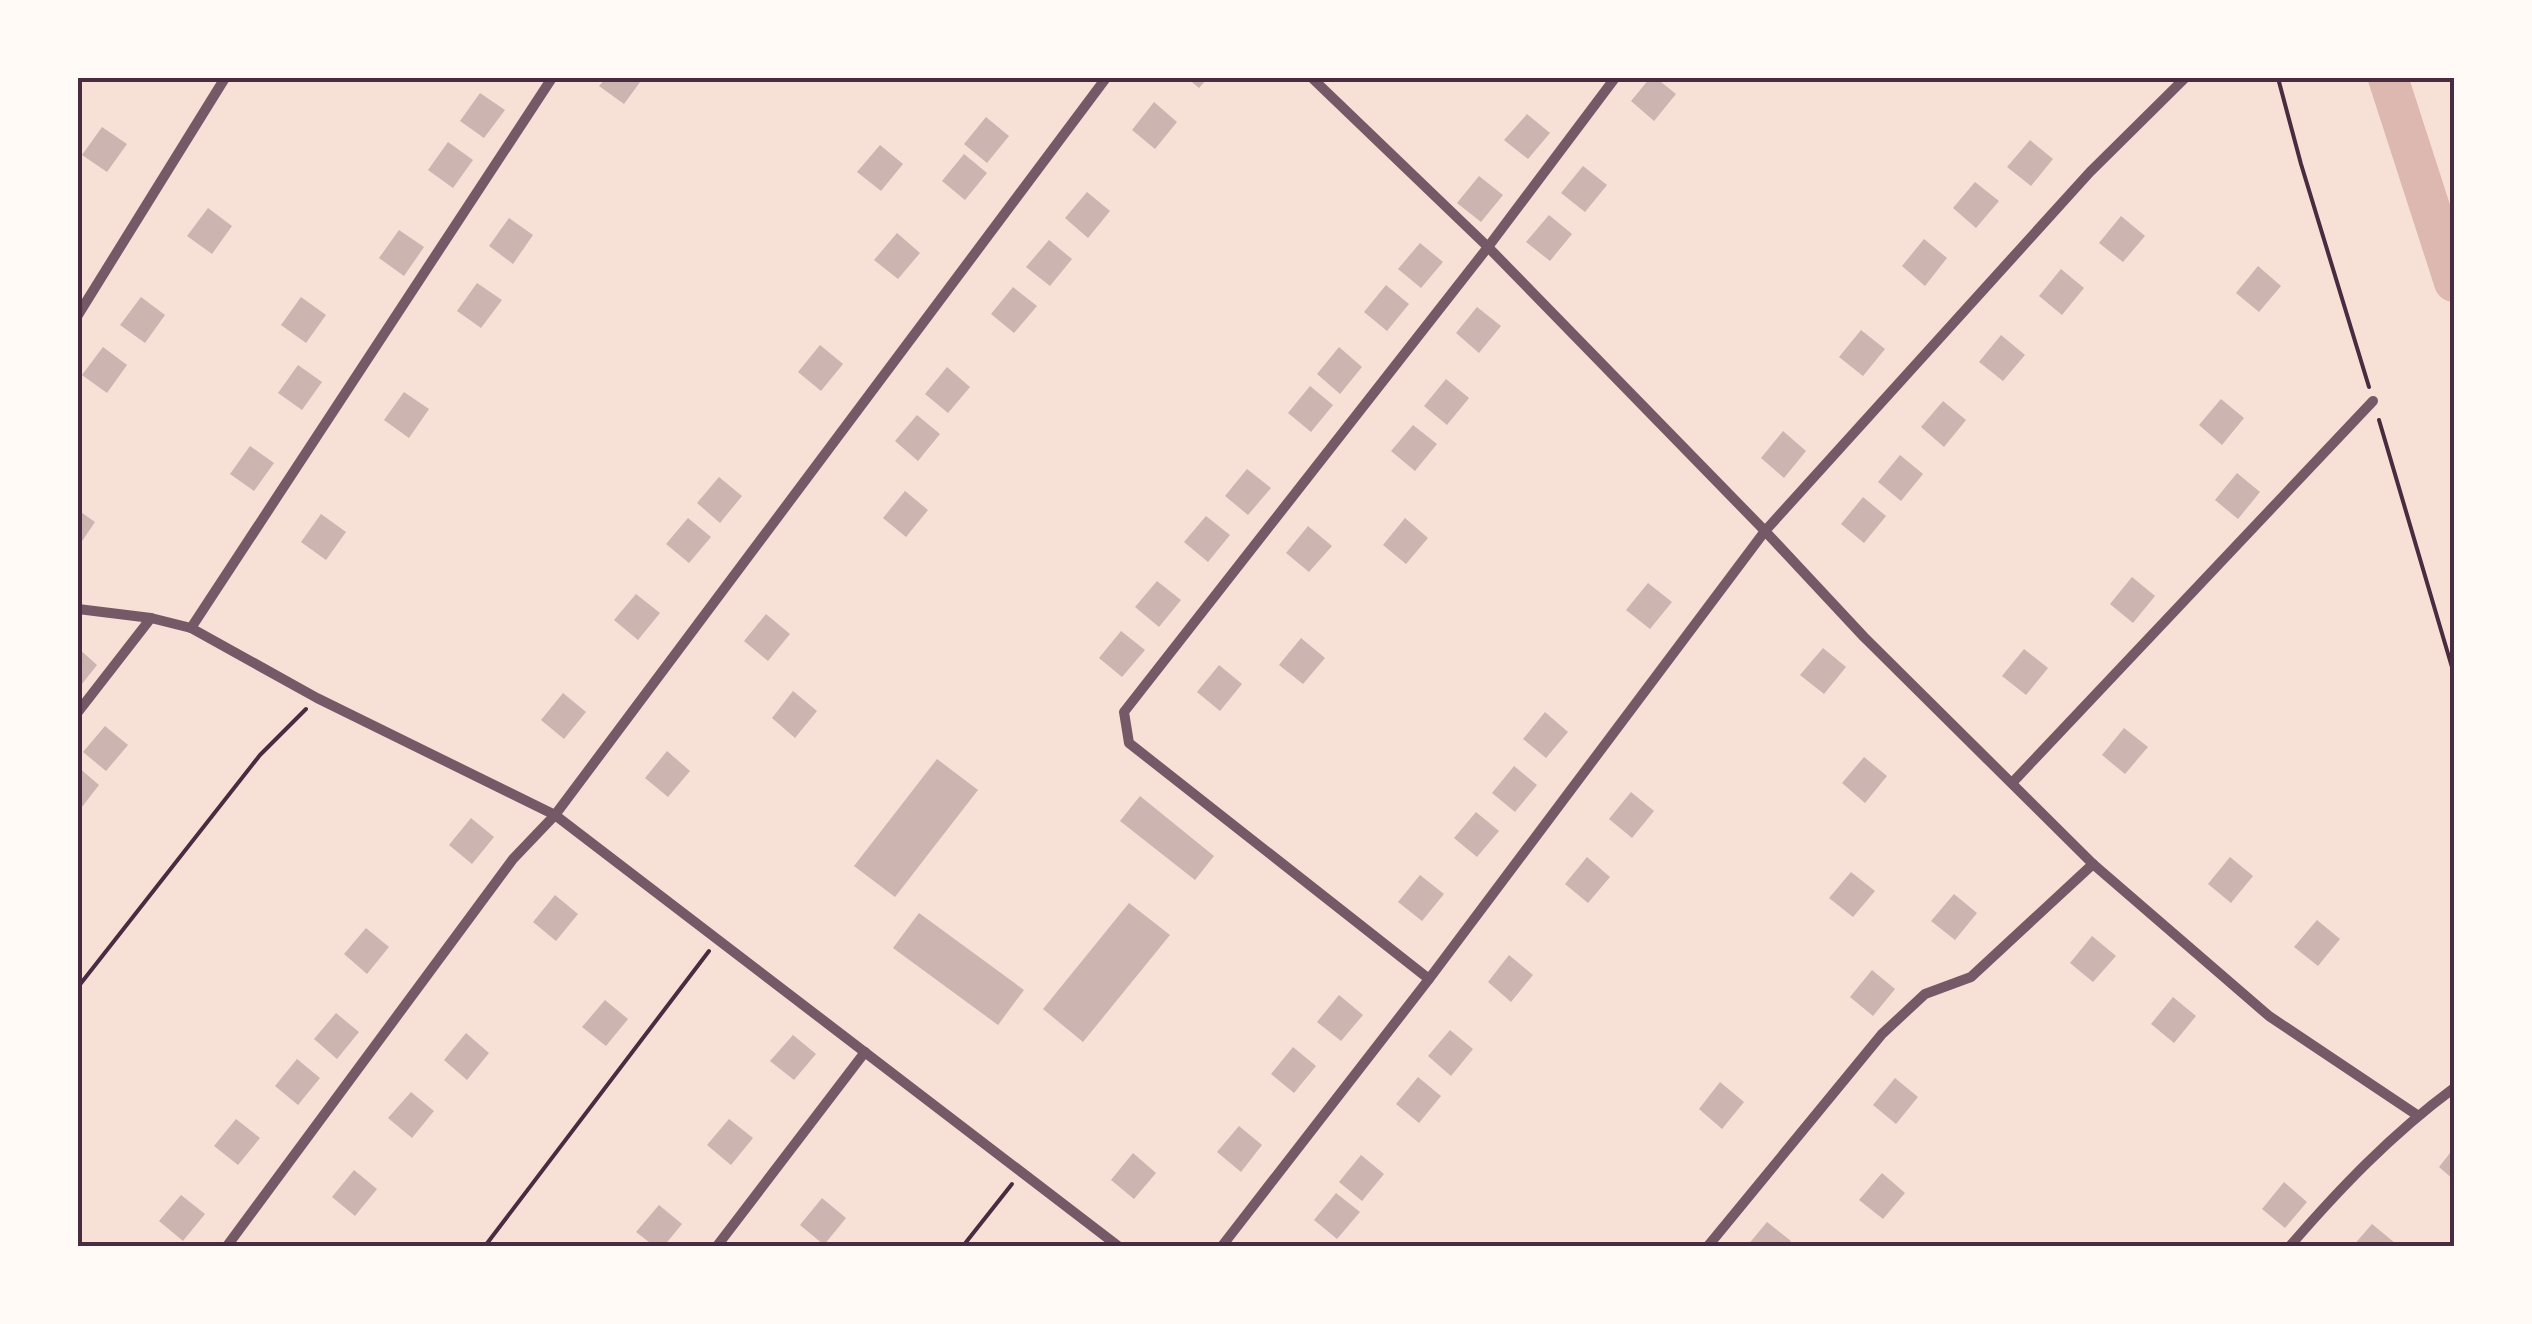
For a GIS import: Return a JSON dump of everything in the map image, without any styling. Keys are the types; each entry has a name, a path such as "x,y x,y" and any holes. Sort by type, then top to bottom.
{"street":[{"path":"78,315 225,78"},
{"path":"191,628 552,78"},
{"path":"227,1246 513,859 555,815 1106,78"},
{"path":"1312,78 1488,246 1864,637 2094,864 2269,1016 2418,1116"},
{"path":"1429,979 1129,743 1124,712 1615,78"},
{"path":"1222,1246 1429,979 1765,531 2090,172 2184,78"},
{"path":"2012,783 2373,401"},
{"path":"78,609 151,618 191,628 317,698 555,815 1118,1246"},
{"path":"78,712 151,618"},
{"path":"1708,1246 1882,1034 1924,994 1971,977 2094,864"},
{"path":"717,1246 864,1052"},
{"path":"2290,1246 2338,1189 2454,1088"}],"path":[{"path":"2278,78 2300,164 2454,674"},
{"path":"78,986 260,755 317,698"},
{"path":"485,1246 718,940"},
{"path":"963,1246 1021,1172"}],"building":[{"path":"606,78 643,78 624,104 599,86"},
{"path":"1187,78 1208,78 1199,88"},
{"path":"1650,78 1656,78 1676,94 1654,121 1631,101"},
{"path":"480,93 505,110 484,138 460,121"},
{"path":"1154,102 1177,122 1155,149 1132,130"},
{"path":"1527,114 1550,133 1528,159 1504,140"},
{"path":"986,117 1009,136 987,163 964,144"},
{"path":"102,127 127,144 107,172 82,155"},
{"path":"2030,140 2053,159 2031,186 2007,167"},
{"path":"448,142 473,160 453,188 428,170"},
{"path":"880,145 903,164 881,191 857,172"},
{"path":"964,154 987,173 965,200 942,181"},
{"path":"1583,166 1607,185 1585,212 1561,193"},
{"path":"1479,176 1503,195 1481,222 1457,203"},
{"path":"1975,182 1999,201 1976,228 1953,208"},
{"path":"1087,192 1110,211 1088,238 1065,218"},
{"path":"208,208 232,226 212,254 187,236"},
{"path":"1549,215 1572,234 1550,261 1526,242"},
{"path":"2121,216 2145,236 2123,262 2099,243"},
{"path":"509,218 533,235 513,264 489,246"},
{"path":"399,230 424,247 404,276 379,258"},
{"path":"897,233 920,253 898,279 874,260"},
{"path":"1924,239 1947,258 1925,286 1902,266"},
{"path":"1049,240 1072,259 1050,286 1026,267"},
{"path":"1420,243 1443,262 1421,288 1398,269"},
{"path":"2258,266 2281,286 2259,312 2236,293"},
{"path":"2061,269 2084,288 2062,315 2039,296"},
{"path":"477,283 502,300 481,328 457,311"},
{"path":"1386,285 1409,304 1387,331 1364,312"},
{"path":"1013,287 1037,306 1014,333 991,314"},
{"path":"141,297 165,315 145,343 120,325"},
{"path":"301,297 326,315 306,343 281,325"},
{"path":"1477,307 1501,326 1479,353 1456,333"},
{"path":"1861,330 1885,349 1863,376 1839,357"},
{"path":"2001,335 2025,355 2003,381 1979,362"},
{"path":"820,345 843,364 821,391 798,372"},
{"path":"103,347 127,365 107,393 82,375"},
{"path":"1339,347 1362,367 1340,394 1317,374"},
{"path":"298,365 322,382 302,410 278,393"},
{"path":"947,367 970,387 948,413 925,394"},
{"path":"1446,379 1469,398 1447,425 1424,406"},
{"path":"1310,386 1333,405 1311,432 1288,413"},
{"path":"404,392 429,409 409,438 384,420"},
{"path":"2221,399 2244,418 2222,445 2199,425"},
{"path":"1943,401 1966,420 1944,447 1921,427"},
{"path":"917,415 940,434 918,461 895,441"},
{"path":"1413,425 1437,444 1415,471 1391,451"},
{"path":"1783,431 1806,451 1784,478 1761,458"},
{"path":"250,446 274,463 254,491 230,474"},
{"path":"1900,455 1923,474 1901,501 1878,482"},
{"path":"1247,469 1271,488 1248,515 1225,496"},
{"path":"2237,473 2260,492 2238,519 2215,500"},
{"path":"719,477 742,496 720,523 697,503"},
{"path":"905,491 928,510 906,537 883,518"},
{"path":"1863,497 1886,516 1864,543 1841,524"},
{"path":"78,510 95,522 78,547"},
{"path":"321,514 346,532 326,560 301,542"},
{"path":"1206,516 1230,535 1208,562 1184,542"},
{"path":"688,518 711,537 689,563 666,544"},
{"path":"1405,518 1428,538 1406,564 1383,545"},
{"path":"1308,526 1332,546 1309,572 1286,553"},
{"path":"2132,577 2155,596 2133,623 2110,604"},
{"path":"1157,581 1181,600 1159,627 1135,607"},
{"path":"1648,583 1672,602 1650,629 1626,610"},
{"path":"636,594 660,613 638,640 614,620"},
{"path":"766,614 790,634 768,661 744,641"},
{"path":"1121,631 1145,650 1122,677 1099,658"},
{"path":"1301,638 1325,658 1303,684 1279,665"},
{"path":"78,648 97,665 78,689"},
{"path":"1823,648 1846,667 1824,694 1800,675"},
{"path":"2024,649 2048,668 2026,695 2002,676"},
{"path":"1219,665 1242,684 1220,711 1197,692"},
{"path":"793,691 817,711 795,738 772,718"},
{"path":"563,693 586,712 564,739 541,720"},
{"path":"1545,712 1568,732 1546,758 1523,739"},
{"path":"105,726 128,745 106,771 83,752"},
{"path":"2124,728 2148,747 2125,774 2102,755"},
{"path":"667,751 690,771 668,797 645,778"},
{"path":"1864,757 1887,776 1865,803 1842,783"},
{"path":"937,759 978,790 895,897 854,866"},
{"path":"1514,766 1537,785 1515,812 1492,793"},
{"path":"78,767 99,785 78,812"},
{"path":"1631,792 1654,811 1632,838 1609,819"},
{"path":"1140,796 1214,856 1195,880 1120,821"},
{"path":"1476,812 1499,831 1477,857 1454,838"},
{"path":"471,818 494,837 472,864 449,845"},
{"path":"1587,857 1610,877 1588,903 1565,884"},
{"path":"2230,857 2253,876 2231,903 2208,884"},
{"path":"1851,872 1875,891 1853,917 1829,898"},
{"path":"1420,875 1444,894 1422,921 1398,902"},
{"path":"1954,894 1977,913 1955,940 1931,921"},
{"path":"555,895 578,914 556,941 533,922"},
{"path":"1129,903 1170,935 1083,1042 1043,1009"},
{"path":"919,913 1024,990 998,1025 893,948"},
{"path":"2317,920 2340,939 2318,966 2294,947"},
{"path":"366,928 389,947 367,974 344,954"},
{"path":"2092,936 2116,956 2093,982 2070,963"},
{"path":"1509,955 1533,975 1511,1002 1488,982"},
{"path":"1872,970 1895,989 1873,1016 1850,997"},
{"path":"1339,995 1363,1015 1341,1041 1317,1022"},
{"path":"2173,997 2196,1016 2174,1043 2151,1024"},
{"path":"605,1000 628,1019 606,1046 582,1027"},
{"path":"336,1013 359,1032 337,1059 314,1039"},
{"path":"1450,1030 1473,1049 1451,1076 1428,1056"},
{"path":"466,1033 489,1053 467,1080 444,1060"},
{"path":"793,1035 816,1054 794,1080 770,1061"},
{"path":"1293,1047 1316,1066 1294,1093 1271,1074"},
{"path":"297,1059 320,1078 298,1105 275,1086"},
{"path":"1418,1077 1441,1096 1419,1123 1396,1104"},
{"path":"1895,1078 1918,1097 1896,1124 1873,1105"},
{"path":"1720,1082 1744,1102 1722,1129 1699,1109"},
{"path":"411,1092 434,1111 412,1138 388,1118"},
{"path":"236,1119 260,1138 238,1165 214,1146"},
{"path":"729,1119 753,1138 731,1165 707,1145"},
{"path":"1239,1126 1262,1145 1241,1172 1217,1152"},
{"path":"2454,1148 2454,1180 2439,1167"},
{"path":"1133,1153 1156,1173 1134,1199 1111,1180"},
{"path":"1361,1155 1384,1174 1362,1201 1339,1182"},
{"path":"354,1170 377,1189 355,1216 332,1197"},
{"path":"1882,1173 1905,1193 1883,1219 1859,1200"},
{"path":"2284,1182 2307,1202 2285,1228 2262,1209"},
{"path":"1336,1193 1360,1212 1337,1239 1314,1220"},
{"path":"181,1195 205,1214 183,1241 159,1221"},
{"path":"822,1198 846,1218 824,1245 800,1225"},
{"path":"659,1205 682,1224 664,1246 654,1246 636,1232"},
{"path":"1767,1222 1791,1241 1786,1246 1747,1246"},
{"path":"2372,1224 2395,1243 2353,1246"}],"waterway":[{"path":"2388,78 2454,282"}]}
